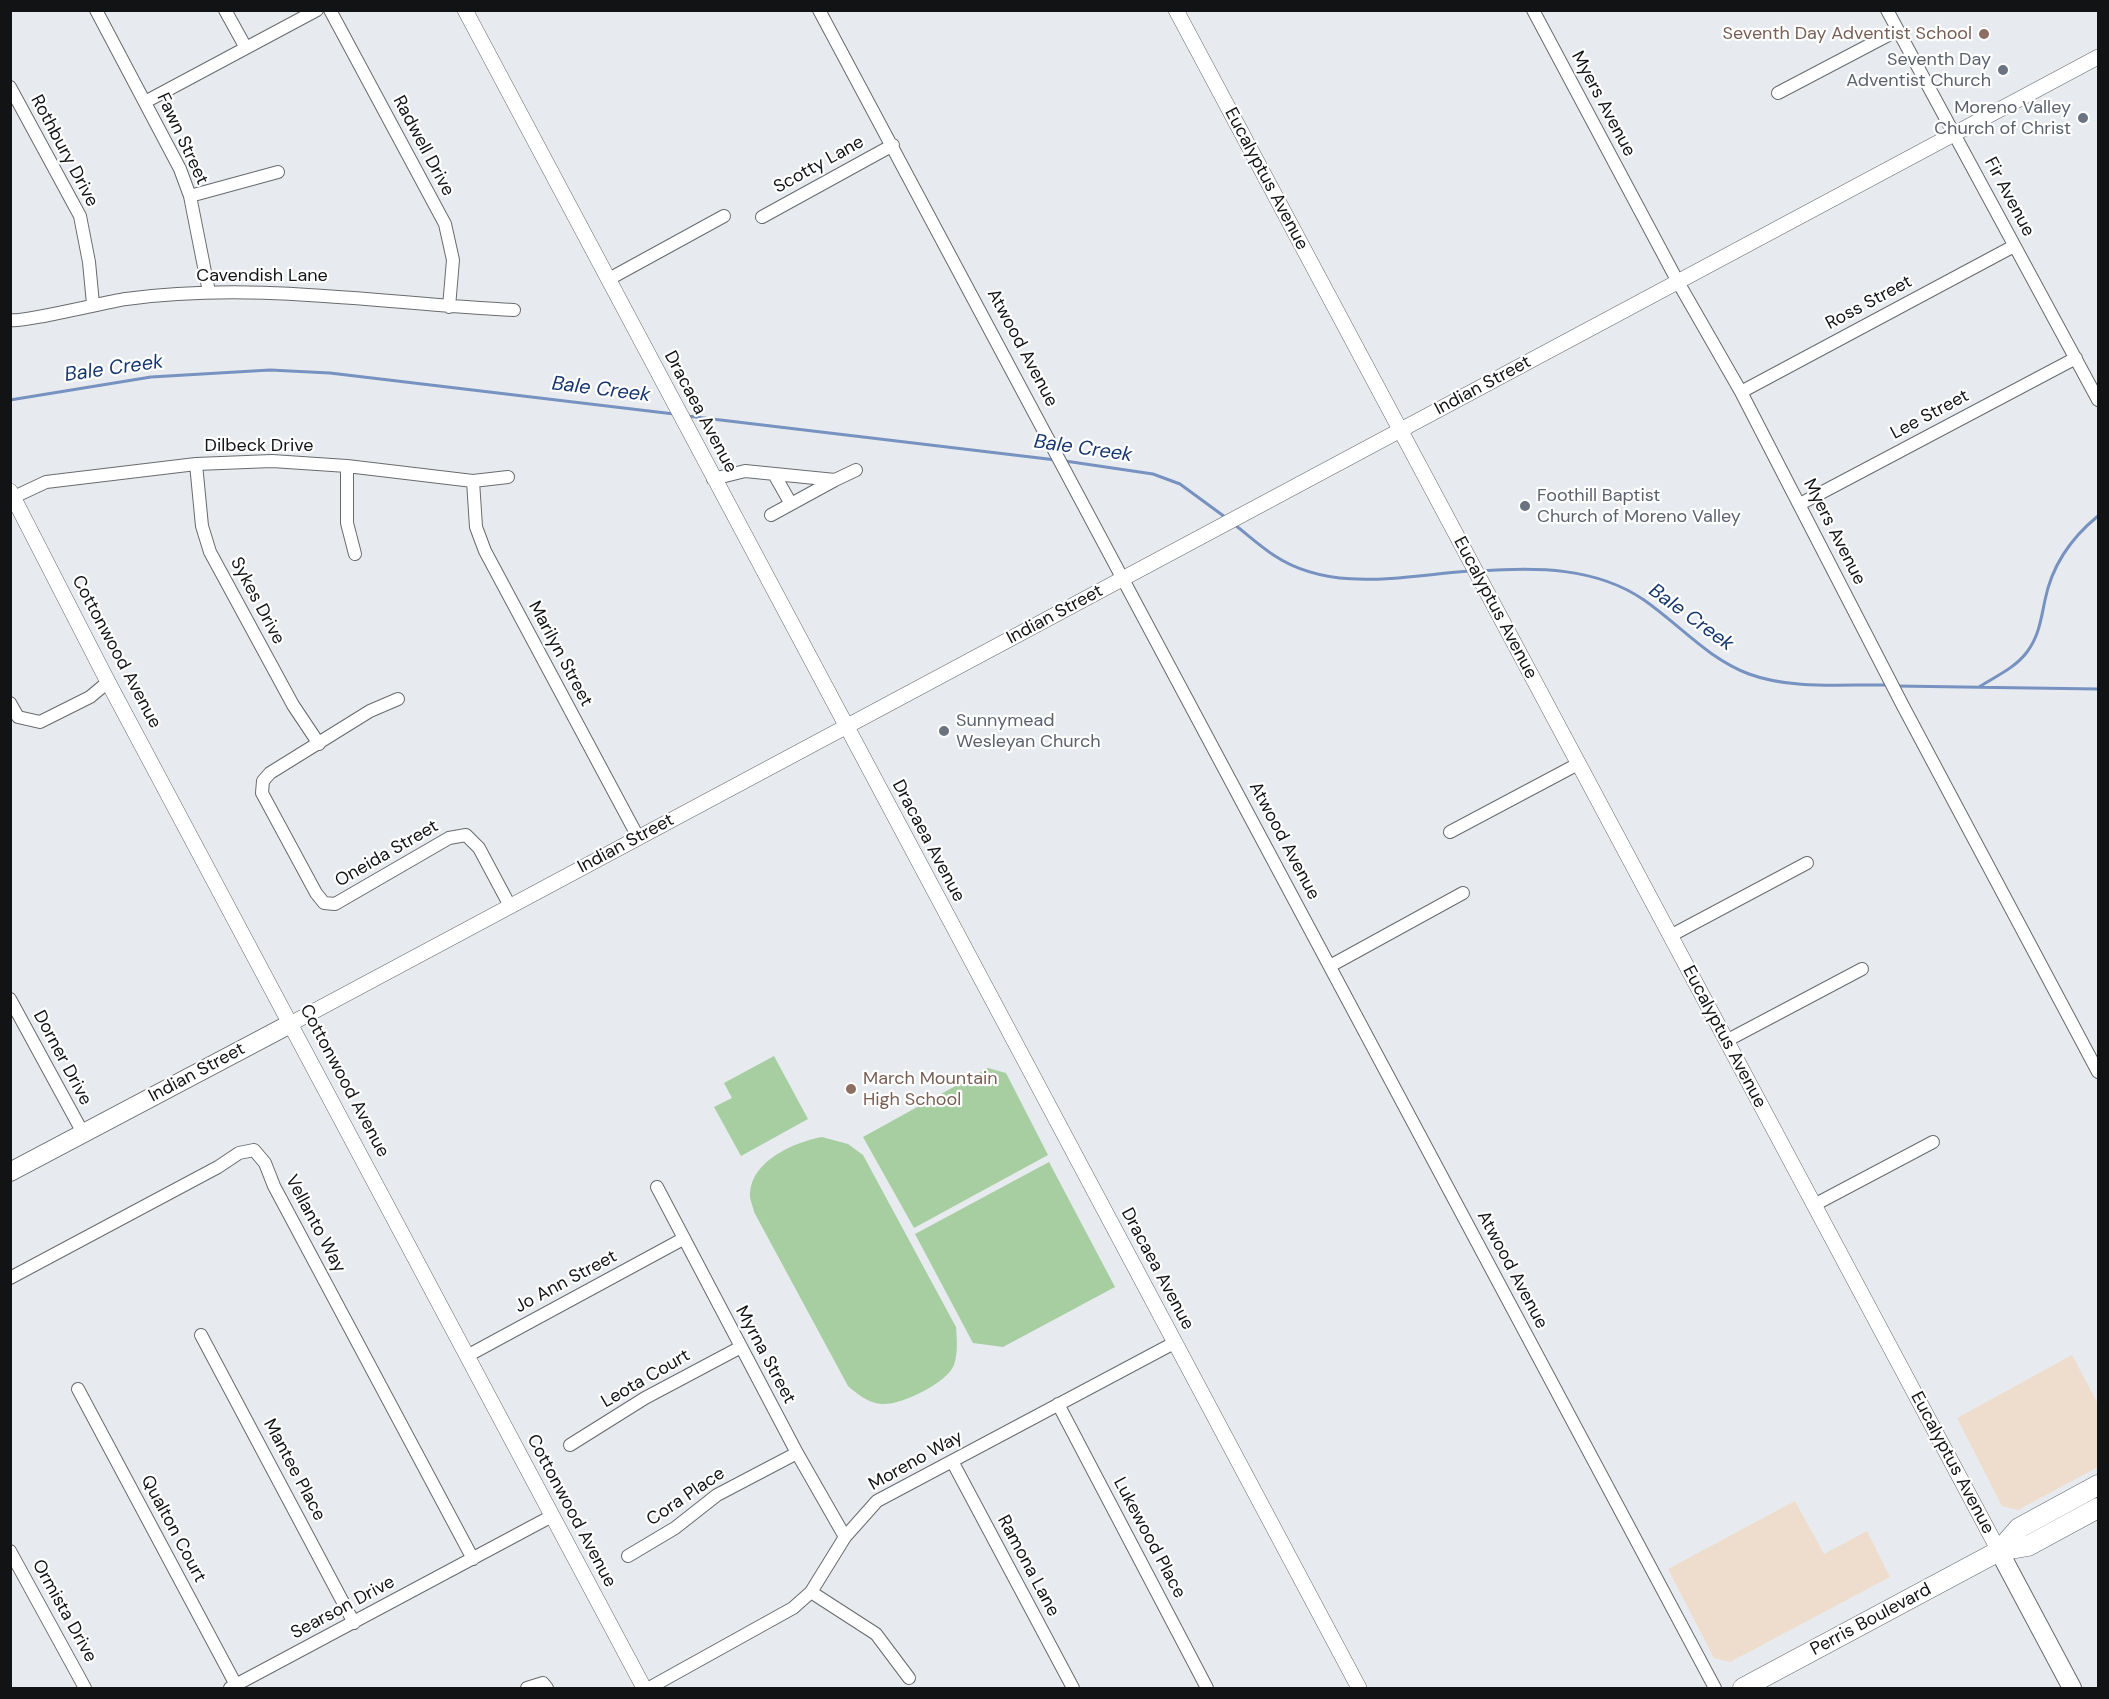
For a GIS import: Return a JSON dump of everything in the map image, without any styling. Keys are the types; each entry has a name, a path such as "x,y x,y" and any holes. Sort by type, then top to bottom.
{"main road":[{"name":"Indian Street","path":"10,1172 292,1023"},
{"name":"Perris Boulevard","path":"1999,1551 2019,1528 2098,1485"},
{"name":"Perris Boulevard","path":"1743,1689 1999,1551 2028,1546 2098,1508"},
{"name":"Eucalyptus Avenue","path":"1999,1551 2072,1689"}],"street":[{"name":"Fawn Street","path":"96,10 180,169 190,196 209,292"},
{"path":"225,10 246,48"},
{"path":"145,102 317,10"},
{"name":"Radwell Drive","path":"330,10 445,224 453,260 449,307"},
{"name":"Dracaea Avenue","path":"465,10 1359,1689"},
{"name":"Atwood Avenue","path":"819,10 1715,1689"},
{"name":"Eucalyptus Avenue","path":"1176,10 1999,1551"},
{"name":"Myers Avenue","path":"1533,10 1678,282 1741,393 1903,706 2098,1072"},
{"name":"Fir Avenue","path":"1887,10 2098,400"},
{"path":"1778,93 1898,30"},
{"name":"Indian Street","path":"292,1023 2098,57"},
{"name":"Rothbury Drive","path":"10,87 80,216 89,262 93,304"},
{"name":"Scotty Lane","path":"762,217 893,145"},
{"path":"190,196 278,172"},
{"path":"609,279 723,216"},
{"name":"Ross Street","path":"1741,393 2014,246"},
{"name":"Cavendish Lane","path":"11,321 93,304 154,295 209,292 339,295 449,307 514,310"},
{"name":"Lee Street","path":"1800,504 2076,358"},
{"name":"Dilbeck Drive","path":"12,494 46,482 196,464 272,461 347,466 473,481 508,477"},
{"name":"Sykes Drive","path":"196,464 202,526 210,552 293,705 319,744"},
{"path":"347,466 347,522 355,554"},
{"path":"771,515 856,470"},
{"path":"713,479 746,471 836,480"},
{"path":"774,474 791,504"},
{"name":"Marilyn Street","path":"473,481 477,527 485,551 638,837"},
{"name":"Cottonwood Avenue","path":"12,494 108,682 292,1023 644,1689"},
{"path":"10,703 18,717 40,722 90,697 108,682"},
{"name":"Oneida Street","path":"398,699 370,711 270,773 262,782 262,793 316,893 324,903 335,904 459,835 466,835 474,840 510,906"},
{"path":"1450,832 1578,764"},
{"path":"1670,936 1808,863"},
{"path":"1330,966 1463,893"},
{"path":"1726,1041 1862,969"},
{"name":"Dorner Drive","path":"10,999 83,1133"},
{"path":"1814,1205 1933,1142"},
{"name":"Vellanto Way","path":"10,1278 208,1173 238,1153 254,1150 265,1163 274,1185 473,1559"},
{"name":"Myrna Street","path":"657,1187 797,1453 845,1538"},
{"name":"Jo Ann Street","path":"467,1356 683,1239"},
{"name":"Mantee Place","path":"201,1335 354,1623"},
{"name":"Moreno Way","path":"649,1689 784,1614 811,1592 845,1538 877,1502 1174,1343"},
{"name":"Leota Court","path":"570,1445 645,1398 741,1347"},
{"name":"Qualton Court","path":"78,1389 233,1687"},
{"name":"Lukewood Place","path":"1058,1404 1207,1689"},
{"name":"Cora Place","path":"628,1556 675,1528 717,1495 797,1453"},
{"name":"Ramona Lane","path":"952,1461 1073,1689"},
{"name":"Searson Drive","path":"233,1687 552,1516"},
{"name":"Ormista Drive","path":"10,1551 86,1689"},
{"path":"811,1592 876,1634 909,1678"},
{"path":"527,1689 543,1683 547,1689"}],"shaded area":[{"path":"2072,1355 2098,1404 2098,1467 2018,1510 2002,1506 1957,1418"},
{"path":"1795,1501 1824,1554 1867,1531 1890,1577 1730,1662 1714,1658 1668,1569"}],"green space":[{"path":"774,1056 808,1119 741,1156 714,1107 732,1098 724,1083"},
{"path":"988,1068 1006,1073 1048,1155 914,1228 863,1137"},
{"path":"822,1137 848,1144 863,1155 956,1327 956,1356 950,1372 922,1392 889,1404 872,1402 848,1386 754,1212 750,1193 758,1171 777,1154 788,1148"},
{"path":"1049,1162 1115,1287 1003,1347 973,1343 915,1234"}],"waterway":[{"name":"Bale Creek","path":"10,400 151,377 270,370 330,373 674,414"},
{"name":"Bale Creek","path":"687,416 1056,460"},
{"name":"Bale Creek","path":"1065,461 1153,474 1180,484 1225,517"},
{"path":"1979,687 2011,667 2027,652 2037,634 2052,575 2071,543 2098,516"},
{"name":"Bale Creek","path":"1235,525 1275,556 1297,568 1321,575 1371,579 1471,571"},
{"name":"Bale Creek","path":"1480,571 1544,570 1586,575 1606,581 1644,600 1720,659 1749,674 1766,679 1818,685 1890,685"},
{"name":"Bale Creek","path":"1896,686 2098,689"}],"place":[{"name":"Seventh Day Adventist School","path":"1984,34"},
{"name":"Seventh Day Adventist Church","path":"2003,70"},
{"name":"Moreno Valley Church of Christ","path":"2083,118"},
{"name":"Foothill Baptist Church of Moreno Valley","path":"1525,506"},
{"name":"Sunnymead Wesleyan Church","path":"944,731"},
{"name":"March Mountain High School","path":"851,1089"}]}
